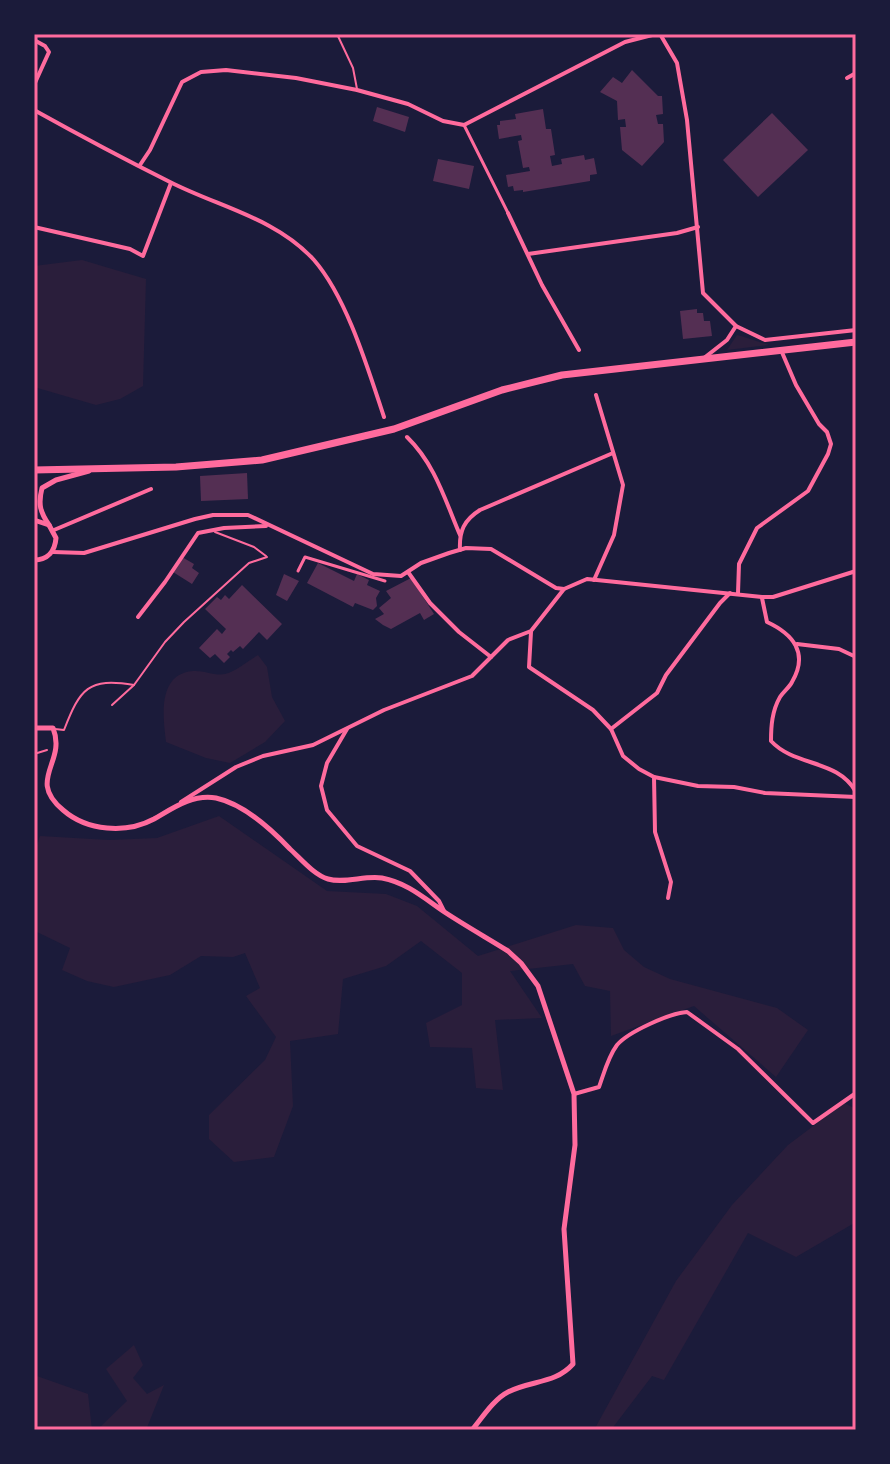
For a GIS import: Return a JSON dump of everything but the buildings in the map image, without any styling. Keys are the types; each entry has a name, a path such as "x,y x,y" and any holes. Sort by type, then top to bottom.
{"main road":[{"path":"34,470 176,467 262,460 394,429 502,390 562,375 856,342"}],"street":[{"path":"140,165 182,82 201,72 226,70 357,90 408,104 443,121 464,125 625,42 658,34 677,63 687,120 703,293 736,326 765,340 856,330"},
{"path":"34,40 49,52 34,85"},
{"path":"847,78 856,73"},
{"path":"34,110 171,183 293,239 316,263 332,287 366,362 384,417"},
{"path":"464,125 579,350"},
{"path":"34,227 130,249 143,256 171,183"},
{"path":"528,254 677,233 698,227"},
{"path":"701,360 727,340 736,326"},
{"path":"738,593 739,564 757,528 808,491 831,444 827,432 796,385 781,350"},
{"path":"594,580 614,535 623,485 596,395"},
{"path":"407,437 422,451 439,481 460,535 460,550"},
{"path":"460,535 468,518 480,510 613,453"},
{"path":"34,560 47,557 56,545 52,528 41,513 39,501 42,488 56,480 76,477 95,469"},
{"path":"34,520 52,528 151,489"},
{"path":"53,552 84,553 150,531 213,515 248,515 373,574 401,576 421,563 460,550 491,549 556,588 564,589"},
{"path":"138,617 198,533 269,526"},
{"path":"298,571 305,557 385,581"},
{"path":"34,728 53,728 58,748 46,778 48,795 62,810 80,822 103,828 132,827 152,820 236,767 263,756 313,745 384,710 472,676 508,640 531,631 564,589 587,579 773,597 856,571"},
{"path":"408,572 430,603 459,632 491,657"},
{"path":"611,729 657,693 666,675 730,593"},
{"path":"531,631 529,667 593,710 611,729 623,756 654,777 698,786 734,787 765,793 856,794 849,779 831,768 780,751 771,741 771,721 779,698 793,682 798,666 797,644 786,631 767,622 762,597"},
{"path":"797,644 839,649 856,657"},
{"path":"348,727 327,763 321,786 327,810 357,846 410,871 439,901 444,911"},
{"path":"654,777 655,832 671,882 668,898"},
{"path":"172,807 186,801 213,797 237,804 327,879 380,878 410,887 508,951 538,986 574,1094 575,1145 564,1229 573,1364 561,1377 531,1382 504,1394 472,1430"},
{"path":"574,1094 599,1087 609,1060 621,1041 660,1020 687,1012 738,1049 813,1123 856,1093"}],"lane":[{"path":"337,34 353,68 357,90"},
{"path":"112,705 134,685 165,642 184,622 249,563 267,557 254,547 209,530"},
{"path":"53,728 64,730 75,702 95,684 115,682 134,685"}],"path":[{"path":"34,754 45,750 56,753"}],"shaded area":[{"path":"82,260 146,279 143,386 120,399 96,405 34,387 34,266"},
{"path":"737,335 741,336 769,345 727,350"},
{"path":"258,655 267,667 272,697 285,721 265,742 230,763 206,758 166,742 165,698 173,680 193,671 225,674"},
{"path":"219,816 327,891 386,894 417,906 478,956 576,925 613,928 624,950 644,967 670,979 777,1008 808,1030 776,1077 694,1006 611,1036 610,991 585,986 573,964 510,971 542,1018 495,1020 503,1090 476,1088 472,1048 430,1047 426,1023 462,1005 462,973 421,941 386,966 343,979 338,1034 290,1041 293,1106 274,1157 234,1162 209,1139 209,1115 265,1060 276,1037 246,996 260,988 245,953 233,957 201,956 170,975 114,987 87,981 62,970 70,948 37,932 34,937 34,854 40,836 109,840 157,838"},
{"path":"844,1103 856,1109 856,1222 796,1257 748,1233 664,1380 652,1376 611,1430 594,1430 676,1281 732,1205 788,1145"},
{"path":"134,1345 143,1365 133,1378 147,1394 164,1385 146,1430 97,1430 127,1401 106,1369"},
{"path":"34,1375 88,1394 92,1430 34,1430"}]}
